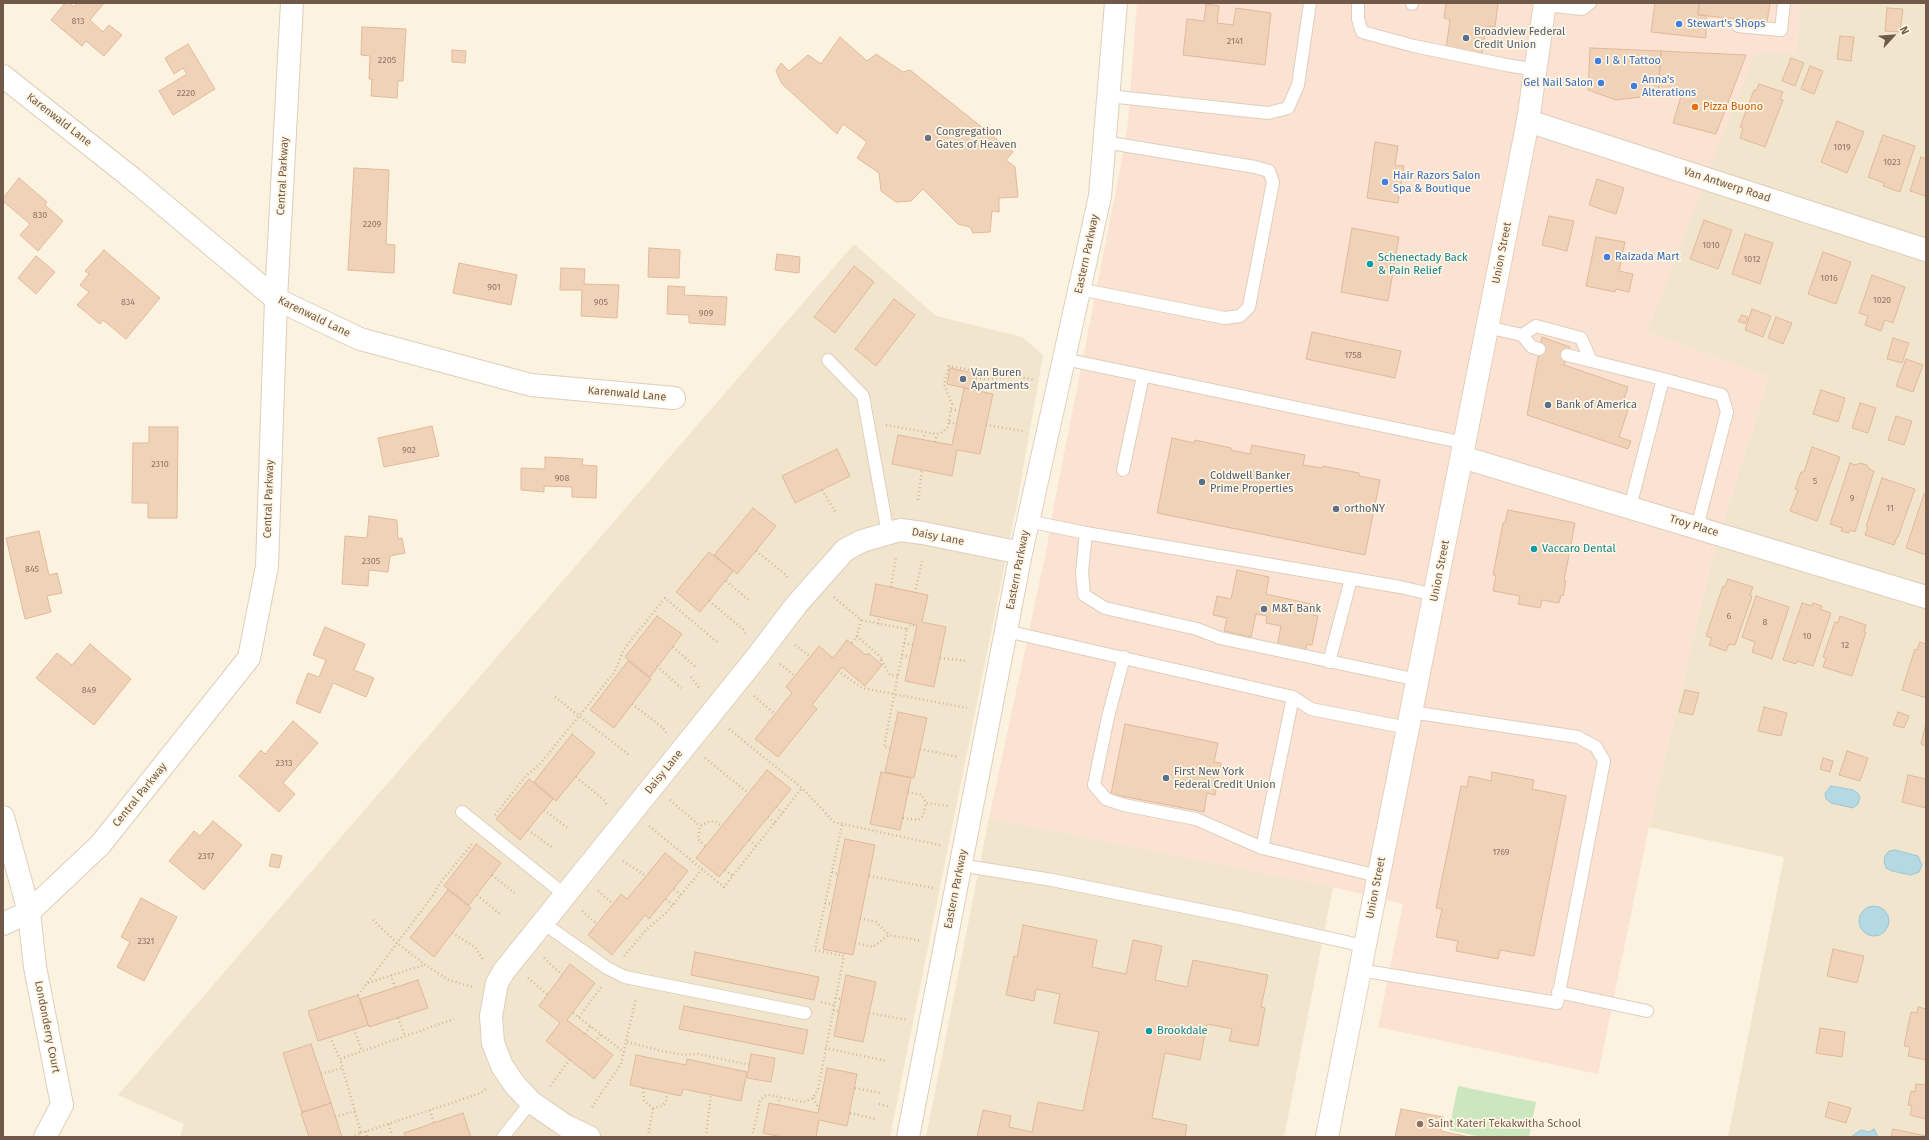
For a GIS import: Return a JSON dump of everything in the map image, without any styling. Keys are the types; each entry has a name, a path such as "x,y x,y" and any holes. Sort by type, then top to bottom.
{"street":[{"name":"Central Parkway","path":"3,924 29,912 100,845 249,658 267,566 276,299 292,3"},
{"name":"Eastern Parkway","path":"908,1137 1021,553 1100,196 1116,3"},
{"name":"Union Street","path":"1326,1137 1464,450 1528,121 1537,70 1545,4"},
{"name":"Karenwald Lane","path":"3,76 133,179 276,299 360,340 530,385 674,398"},
{"name":"Van Antwerp Road","path":"1528,121 1926,250"},
{"name":"Troy Place","path":"1464,450 1630,507 1926,597"},
{"name":"Daisy Lane","path":"589,1137 566,1126 533,1103 514,1083 502,1066 493,1042 491,1016 496,989 504,971 543,923 548,914 565,895 756,658 797,604 845,550 862,541 900,530 923,532 1021,553"},
{"name":"Londonderry Court","path":"3,817 29,912 35,967 62,1105 45,1137"}],"lane":[{"path":"1108,96 1268,113 1288,108 1298,85 1310,3"},
{"path":"1358,3 1358,19 1362,32 1414,46 1537,70"},
{"path":"1738,26 1782,30 1784,3"},
{"path":"1545,4 1585,5"},
{"path":"1080,289 1225,318 1240,316 1249,307 1273,182 1269,171 1255,167 1104,142"},
{"path":"1522,335 1536,326 1581,338 1591,361"},
{"path":"1487,327 1522,335 1532,347 1539,349"},
{"path":"1567,356 1663,379 1722,396 1727,412 1697,527"},
{"path":"1064,359 1464,450"},
{"path":"828,360 863,396 888,534"},
{"path":"1122,470 1142,376"},
{"path":"1630,507 1663,379"},
{"path":"1028,522 1435,595"},
{"path":"1086,533 1082,572 1084,595 1105,608 1197,629 1220,638 1418,680"},
{"path":"1329,662 1351,579"},
{"path":"1006,631 1293,696 1311,709 1578,737 1596,747 1604,761 1557,1003 1360,970"},
{"path":"1124,657 1108,717 1094,785 1106,799 1124,805 1196,819 1262,848 1378,876"},
{"path":"1262,848 1293,696"},
{"path":"462,812 565,895"},
{"path":"962,857 1052,880 1239,918 1364,946"},
{"path":"543,923 613,971 625,977 805,1014"},
{"path":"1558,992 1647,1011"},
{"path":"503,1137 533,1103"}],"path":[{"path":"868,430 877,426 889,425 937,434 943,432 948,427 952,404 944,384 949,366 980,372 978,378 986,379 1015,376 1058,386"},
{"path":"951,409 959,411"},
{"path":"949,422 956,424"},
{"path":"986,425 1047,435"},
{"path":"922,440 924,432"},
{"path":"935,442 937,434"},
{"path":"918,500 922,470"},
{"path":"822,490 836,512"},
{"path":"756,551 786,575 797,604"},
{"path":"891,587 896,558"},
{"path":"915,593 922,561"},
{"path":"726,581 750,601"},
{"path":"832,595 861,620 907,629"},
{"path":"358,995 434,894 440,883 524,778 540,764 614,673 624,649 665,598 717,642"},
{"path":"709,600 743,629 756,658"},
{"path":"878,624 880,617"},
{"path":"852,643 857,636 861,620"},
{"path":"890,748 884,747 904,643 907,629 910,625 916,626"},
{"path":"857,636 882,659 880,661 890,675 898,676"},
{"path":"794,643 811,657"},
{"path":"904,643 912,645"},
{"path":"673,646 697,668"},
{"path":"902,656 910,657"},
{"path":"940,658 967,661"},
{"path":"778,663 795,676"},
{"path":"657,666 681,688"},
{"path":"841,673 862,688 990,712"},
{"path":"555,697 629,755"},
{"path":"632,704 663,728 682,750 748,793"},
{"path":"711,714 802,788 834,822 962,857"},
{"path":"920,749 981,761"},
{"path":"576,777 605,801 617,830"},
{"path":"653,786 700,826"},
{"path":"632,812 724,887 802,788"},
{"path":"903,818 918,820 923,816 926,803 922,795 908,792"},
{"path":"926,803 971,811"},
{"path":"776,807 783,813"},
{"path":"544,810 569,829"},
{"path":"768,817 775,822"},
{"path":"700,826 710,821 716,822 721,826"},
{"path":"752,1137 760,1101 763,1096 769,1095 804,1102 813,1098 818,1089 844,956 815,950 842,825"},
{"path":"700,826 698,839 705,846"},
{"path":"528,830 553,848"},
{"path":"748,840 756,846"},
{"path":"579,1017 640,936 673,905 702,869"},
{"path":"725,870 733,876"},
{"path":"832,872 838,874"},
{"path":"492,875 516,894"},
{"path":"869,876 955,893"},
{"path":"674,889 681,895"},
{"path":"477,895 500,914"},
{"path":"666,899 673,905"},
{"path":"825,903 832,904"},
{"path":"582,911 598,924"},
{"path":"860,918 876,922 889,935 911,939"},
{"path":"373,920 397,943 424,964 449,980 496,989"},
{"path":"452,933 475,947 496,989"},
{"path":"855,943 873,946 889,935"},
{"path":"544,958 562,975"},
{"path":"366,984 424,964"},
{"path":"391,975 395,987"},
{"path":"528,978 547,994"},
{"path":"592,1107 621,1064 627,1042 638,980"},
{"path":"835,998 842,999"},
{"path":"833,1010 839,1011"},
{"path":"573,1013 624,1052"},
{"path":"869,1013 930,1025"},
{"path":"398,1018 405,1036"},
{"path":"340,1059 454,1019"},
{"path":"585,1034 591,1026"},
{"path":"354,1029 362,1052"},
{"path":"595,1042 601,1034"},
{"path":"330,1037 340,1059 361,1133 359,1137"},
{"path":"627,1042 662,1051 685,1055 698,1054 750,1065"},
{"path":"825,1048 886,1061"},
{"path":"533,1103 570,1060"},
{"path":"321,1074 342,1068"},
{"path":"820,1074 826,1075"},
{"path":"351,1137 481,1093 489,1086 514,1083"},
{"path":"643,1088 644,1101 653,1108"},
{"path":"855,1088 881,1093"},
{"path":"653,1108 662,1106 666,1102 667,1093"},
{"path":"706,1137 711,1094"},
{"path":"778,1105 780,1097"},
{"path":"813,1098 819,1109"},
{"path":"648,1137 653,1108"},
{"path":"430,1110 434,1123"},
{"path":"335,1117 355,1111"},
{"path":"850,1113 876,1119"},
{"path":"389,1124 392,1137"},
{"path":"366,1131 367,1137"}],"shaded area":[{"path":"1137,3 1800,3 1796,54 1754,54 1647,332 1769,377 1712,558 1649,827 1598,1074 1378,1027 1403,904 1333,887 989,818 1047,547 1120,170 1128,123"},
{"path":"1800,3 1926,3 1926,1137 1728,1137 1784,857 1649,827 1712,558 1769,377 1647,332 1754,53 1796,54"},
{"name":"Van Buren Apartments","path":"854,244 936,316 1022,337 1043,355 1018,498 890,1137 180,1137 184,1124 118,1095"},
{"path":"989,818 1333,887 1284,1137 926,1137"}],"green space":[{"path":"1458,1086 1536,1102 1529,1137 1481,1137 1449,1130"}],"water":[{"path":"1831,786 1853,790 1858,793 1860,798 1858,804 1853,808 1831,803 1826,799 1825,793"},
{"path":"1895,850 1918,856 1922,865 1919,872 1911,875 1892,871 1886,868 1884,862 1885,856 1889,851"},
{"path":"1874,906 1885,910 1889,921 1885,932 1874,936 1863,932 1859,921 1863,910"},
{"path":"1874,1129 1878,1137 1851,1137 1861,1130 1869,1132"}],"building":[{"path":"65,3 70,3 74,7 77,3 104,3 90,20 103,32 109,25 122,35 104,56 86,41 82,46 51,20"},
{"name":"Broadview Federal Credit Union","path":"1446,3 1498,3 1495,27 1486,26 1482,53 1446,49 1450,20 1444,18"},
{"name":"Stewart's Shops","path":"1655,3 1699,3 1698,15 1706,15 1706,38 1651,32"},
{"path":"1699,3 1770,3 1767,22 1698,15"},
{"path":"1206,4 1219,6 1217,23 1233,25 1236,8 1271,13 1265,65 1183,55 1187,19 1204,21"},
{"path":"1887,8 1903,9 1900,32 1885,31"},
{"path":"362,27 406,29 403,81 398,81 397,98 371,96 372,79 369,79 370,56 361,55"},
{"path":"1840,36 1854,37 1851,61 1837,59"},
{"name":"Congregation Gates of Heaven","path":"840,37 867,61 876,54 903,72 910,70 1013,152 1006,160 1015,167 1018,197 999,198 999,212 992,211 990,232 973,233 970,227 958,224 923,189 911,201 896,202 881,191 879,173 857,158 867,142 843,124 837,134 782,84 776,71 781,63 789,71 808,55 821,64"},
{"path":"188,44 215,89 173,115 159,91 187,74 183,68 174,74 165,58"},
{"path":"1590,48 1661,51 1658,95 1616,100 1588,90"},
{"path":"452,50 466,51 465,63 452,62"},
{"path":"1661,51 1746,55 1716,134 1673,123 1682,93 1658,95"},
{"path":"1791,58 1804,63 1795,86 1782,81"},
{"path":"1810,66 1823,71 1814,94 1801,89"},
{"path":"1759,84 1783,92 1780,99 1783,100 1765,147 1740,138 1743,128 1740,127 1754,90 1756,90"},
{"path":"1837,121 1864,132 1847,173 1821,162"},
{"path":"1883,135 1915,146 1900,192 1883,186 1884,183 1868,177"},
{"name":"Hair Razors Salon Spa & Boutique","path":"1375,142 1398,146 1395,165 1404,166 1398,203 1367,198"},
{"path":"1921,157 1926,159 1926,196 1910,191"},
{"path":"354,168 389,170 386,244 395,245 394,273 348,270"},
{"path":"19,178 47,202 45,205 63,221 38,251 20,235 30,224 3,201 3,198"},
{"path":"1597,179 1624,188 1616,214 1589,205"},
{"path":"1549,216 1574,221 1567,251 1542,245"},
{"path":"1704,220 1732,230 1718,269 1690,259"},
{"name":"Schenectady Back & Pain Relief","path":"1352,228 1399,237 1388,301 1341,292"},
{"path":"1745,234 1773,243 1760,284 1732,274"},
{"name":"Raizada Mart","path":"1596,237 1625,242 1619,271 1633,274 1629,292 1616,289 1615,292 1586,286"},
{"path":"649,248 680,250 679,278 648,277"},
{"path":"104,250 160,298 126,339 103,320 100,324 77,305 89,292 80,285 89,274 85,271"},
{"path":"1823,252 1851,262 1836,304 1808,294"},
{"path":"777,254 800,257 799,273 775,270"},
{"path":"36,256 55,272 36,294 18,278"},
{"path":"459,263 517,275 511,305 453,293"},
{"path":"854,266 874,282 835,333 814,317"},
{"path":"561,268 585,269 584,284 619,285 617,318 581,316 582,290 560,290"},
{"path":"1872,275 1905,287 1893,323 1885,320 1881,331 1865,325 1868,316 1859,313"},
{"path":"668,286 685,287 684,295 727,297 725,325 689,323 689,315 667,314"},
{"path":"894,299 915,315 876,366 855,349"},
{"path":"1752,309 1771,316 1763,337 1745,330"},
{"path":"1742,315 1748,317 1745,324 1738,321"},
{"path":"1776,317 1792,323 1783,344 1768,338"},
{"path":"1312,332 1401,351 1395,378 1306,359"},
{"path":"1542,337 1570,347 1564,365 1628,387 1623,402 1630,404 1619,437 1631,441 1628,449 1527,415"},
{"path":"1893,338 1909,343 1902,363 1887,359"},
{"path":"1906,359 1923,365 1913,392 1896,386"},
{"path":"950,368 977,374 976,382 972,381 970,389 947,384"},
{"path":"964,388 993,394 980,454 957,450 952,476 892,464 898,435 952,445"},
{"path":"1821,390 1845,398 1838,422 1813,414"},
{"path":"1860,403 1876,408 1868,433 1852,428"},
{"path":"1896,416 1912,421 1904,445 1888,440"},
{"path":"432,426 439,456 384,467 378,438"},
{"path":"149,427 178,427 177,518 148,518 148,503 132,503 133,443 149,443"},
{"path":"1172,438 1194,443 1195,440 1250,454 1252,445 1305,455 1303,465 1322,468 1323,466 1359,473 1359,476 1380,480 1365,555 1157,513"},
{"path":"1812,447 1840,457 1817,521 1790,511 1798,490 1795,489 1801,472 1804,472"},
{"path":"837,449 850,476 795,503 782,476"},
{"path":"545,457 583,459 582,465 597,466 596,498 572,497 572,487 544,486 544,492 521,490 521,468 545,469"},
{"path":"1850,463 1855,465 1860,463 1867,465 1869,469 1874,471 1855,532 1850,530 1849,533 1841,531 1842,528 1830,524"},
{"path":"1882,478 1915,489 1894,545 1865,535 1868,527 1866,526"},
{"path":"1924,494 1926,495 1926,555 1906,548"},
{"path":"753,508 776,526 737,574 714,555"},
{"name":"Vaccaro Dental","path":"1508,510 1575,523 1564,581 1566,581 1563,596 1561,595 1559,603 1542,600 1540,608 1518,604 1520,596 1493,591 1496,575 1493,575 1503,523 1505,523"},
{"path":"369,516 397,520 398,539 402,538 405,553 390,556 388,572 369,570 368,586 342,584 345,536 367,538"},
{"path":"39,531 49,575 57,573 62,593 47,596 51,612 25,619 6,538"},
{"path":"709,552 733,571 700,612 676,592"},
{"name":"M&T Bank","path":"1237,570 1269,577 1266,594 1315,605 1313,615 1318,616 1312,645 1307,644 1305,654 1277,647 1281,626 1266,623 1267,616 1256,614 1251,637 1224,631 1227,618 1213,615 1217,596 1231,599"},
{"path":"1728,579 1753,587 1750,595 1752,596 1735,645 1729,644 1726,651 1709,645 1712,638 1706,636 1723,586 1725,587"},
{"path":"876,584 928,595 922,622 946,627 934,687 905,681 917,625 870,615"},
{"path":"1756,596 1789,607 1772,659 1752,652 1755,642 1742,637"},
{"path":"1802,603 1812,606 1813,603 1822,606 1820,609 1831,613 1813,666 1797,661 1796,664 1783,660"},
{"path":"657,616 682,634 650,677 625,657"},
{"path":"1840,616 1866,625 1864,632 1866,632 1852,676 1823,667 1826,658 1823,657 1835,622 1838,623"},
{"path":"325,627 365,644 354,670 374,678 366,697 333,683 320,713 296,703 308,673 319,677 326,660 313,655"},
{"path":"847,640 866,655 868,653 882,665 865,686 842,667 812,705 817,709 778,757 755,739 792,693 786,687 819,646 833,658"},
{"path":"1920,642 1926,644 1926,698 1902,690 1915,649 1917,650"},
{"path":"90,644 131,679 94,725 36,678 57,653 72,665"},
{"path":"628,661 651,679 614,728 590,710"},
{"path":"1685,690 1699,693 1693,715 1679,712"},
{"path":"1764,707 1787,713 1781,736 1758,731"},
{"path":"898,712 927,718 914,778 885,772"},
{"path":"1898,712 1909,716 1904,728 1893,725"},
{"path":"293,721 318,743 283,783 295,794 279,812 239,776 261,750 265,754"},
{"path":"1926,723 1926,746 1921,744"},
{"name":"First New York Federal Credit Union","path":"1125,724 1218,743 1214,762 1221,763 1215,795 1207,793 1204,812 1111,794"},
{"path":"572,734 595,753 556,801 534,782"},
{"path":"1847,751 1868,758 1860,781 1839,775"},
{"path":"1823,758 1833,761 1830,772 1820,769"},
{"path":"767,770 791,789 719,877 696,858"},
{"path":"881,772 911,778 900,830 870,824"},
{"path":"1492,772 1534,780 1532,789 1566,796 1534,956 1500,950 1498,959 1456,951 1458,941 1436,937 1442,909 1436,908 1461,786 1467,787 1469,776 1491,781"},
{"path":"1908,775 1926,779 1926,808 1902,802"},
{"path":"529,779 553,799 520,840 496,819"},
{"path":"213,821 242,845 204,890 169,861 194,831 200,836"},
{"path":"845,839 875,845 853,955 823,949"},
{"path":"476,844 501,863 469,905 444,886"},
{"path":"665,853 688,871 649,919 645,915 612,955 588,935 621,894 627,899"},
{"path":"272,854 282,856 279,868 269,866"},
{"path":"448,890 471,908 434,957 410,938"},
{"path":"141,898 177,917 144,981 117,967 130,942 121,937"},
{"name":"Brookdale","path":"1023,925 1097,940 1092,967 1126,974 1133,940 1162,946 1155,980 1187,987 1193,960 1268,975 1261,1007 1265,1008 1258,1046 1229,1041 1232,1029 1207,1024 1200,1060 1165,1053 1152,1118 1187,1125 1185,1137 977,1137 983,1110 1011,1116 1009,1127 1032,1132 1038,1102 1083,1111 1099,1032 1054,1023 1060,994 1036,989 1034,1001 1006,995 1014,956 1017,957"},
{"path":"1833,949 1864,956 1857,983 1827,976"},
{"path":"695,952 819,977 814,1000 691,975"},
{"path":"570,964 595,983 567,1020 613,1055 594,1079 546,1041 560,1023 539,1006"},
{"path":"846,975 876,982 863,1042 834,1036"},
{"path":"418,980 428,1008 369,1027 360,999"},
{"path":"358,995 368,1025 318,1041 308,1011"},
{"path":"684,1006 808,1030 803,1054 679,1029"},
{"path":"1918,1007 1926,1009 1926,1060 1908,1056 1910,1047 1904,1046 1911,1012 1917,1013"},
{"path":"1820,1028 1845,1032 1842,1057 1816,1053"},
{"path":"311,1044 331,1103 302,1112 283,1053"},
{"path":"751,1054 775,1058 771,1082 747,1078"},
{"path":"636,1055 686,1065 687,1059 747,1072 741,1101 683,1089 681,1096 630,1085"},
{"path":"827,1068 857,1074 847,1126 819,1120 816,1137 782,1137 763,1133 769,1103 818,1113"},
{"path":"1916,1084 1926,1085 1926,1119 1910,1115 1912,1106 1908,1105 1911,1091 1915,1092"},
{"path":"1829,1102 1851,1108 1846,1123 1825,1117"},
{"path":"331,1103 342,1137 309,1137 301,1113"},
{"name":"Saint Kateri Tekakwitha School","path":"1401,1109 1443,1117 1441,1131 1469,1137 1395,1137"},
{"path":"463,1113 471,1137 406,1137 404,1133"},
{"path":"1893,1129 1926,1136 1926,1137 1891,1137"}],"place":[{"name":"Stewart's Shops","path":"1679,24"},
{"name":"Broadview Federal Credit Union","path":"1466,38"},
{"name":"I & I Tattoo","path":"1598,61"},
{"name":"Gel Nail Salon","path":"1601,83"},
{"name":"Anna's Alterations","path":"1634,86"},
{"name":"Pizza Buono","path":"1695,107"},
{"name":"Congregation Gates of Heaven","path":"928,138"},
{"name":"Hair Razors Salon Spa & Boutique","path":"1385,182"},
{"name":"Raizada Mart","path":"1607,257"},
{"name":"Schenectady Back & Pain Relief","path":"1370,264"},
{"name":"Van Buren Apartments","path":"963,379"},
{"name":"Bank of America","path":"1548,405"},
{"name":"Coldwell Banker Prime Properties","path":"1202,482"},
{"name":"orthoNY","path":"1336,509"},
{"name":"Vaccaro Dental","path":"1534,549"},
{"name":"M&T Bank","path":"1264,609"},
{"name":"First New York Federal Credit Union","path":"1166,778"},
{"name":"Brookdale","path":"1149,1031"},
{"name":"Saint Kateri Tekakwitha School","path":"1420,1124"}]}
